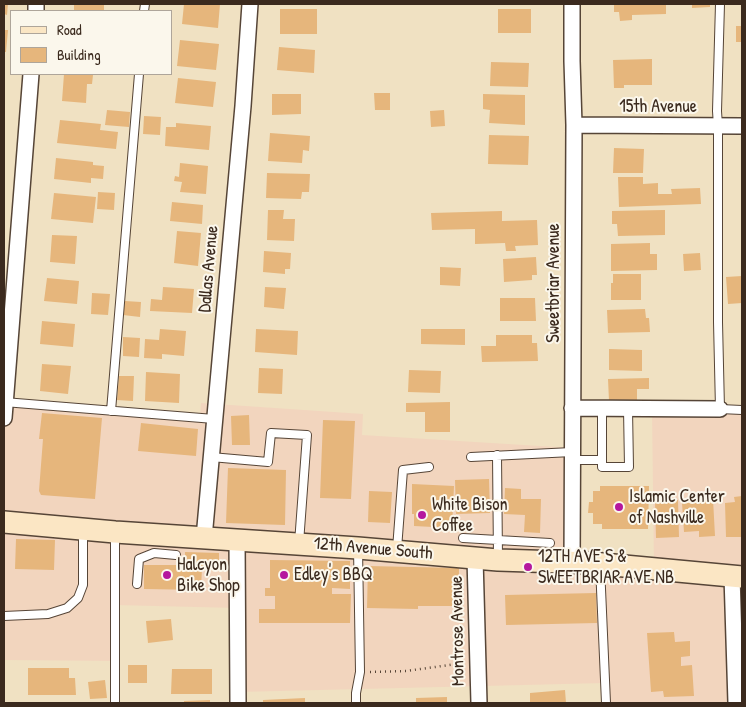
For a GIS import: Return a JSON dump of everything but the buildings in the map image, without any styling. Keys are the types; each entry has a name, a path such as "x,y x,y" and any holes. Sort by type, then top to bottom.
{"main road":[{"name":"12th Avenue South","path":"4,522 115,532 155,544 204,538 237,539 475,558 498,550 572,562 737,577"}],"street":[{"name":"Dallas Avenue","path":"204,538 243,106 250,4"},
{"name":"Sweetbriar Avenue","path":"572,4 574,125 572,562"},
{"path":"4,418 31,75"},
{"name":"15th Avenue","path":"574,125 742,126"},
{"path":"572,408 720,409"},
{"path":"237,539 238,703"},
{"name":"Montrose Avenue","path":"475,558 479,703"},
{"path":"736,703 737,577"}],"lane":[{"path":"720,4 717,111 720,409 742,410"},
{"path":"111,411 139,75"},
{"path":"4,402 214,419"},
{"path":"602,408 602,467 629,467 628,409"},
{"path":"211,457 268,462 271,432 306,435 299,544"},
{"path":"470,457 497,455 572,456 602,460"},
{"path":"497,455 498,550"},
{"path":"397,551 404,470 429,467"},
{"path":"4,616 48,614 67,608 78,598 82,585 83,529"},
{"path":"115,532 115,703"},
{"path":"463,538 498,550 550,543"},
{"path":"137,584 139,559 155,544 176,555"},
{"path":"356,703 360,672 358,548"},
{"path":"600,564 606,703"}],"path":[{"path":"360,672 406,670 478,661"}],"shaded area":[{"path":"4,402 200,417 201,403 363,414 362,435 572,448 572,562 654,568 652,409 742,410 742,684 736,703 606,703 605,683 238,692 237,608 115,605 115,661 4,660"}],"place":[{"name":"Islamic Center of Nashville","path":"619,507"},
{"name":"White Bison Coffee","path":"422,515"},
{"name":"12TH AVE S & SWEETBRIAR AVE NB","path":"528,567"},
{"name":"Halcyon Bike Shop","path":"167,575"},
{"name":"Edley's BBQ","path":"284,575"}]}
